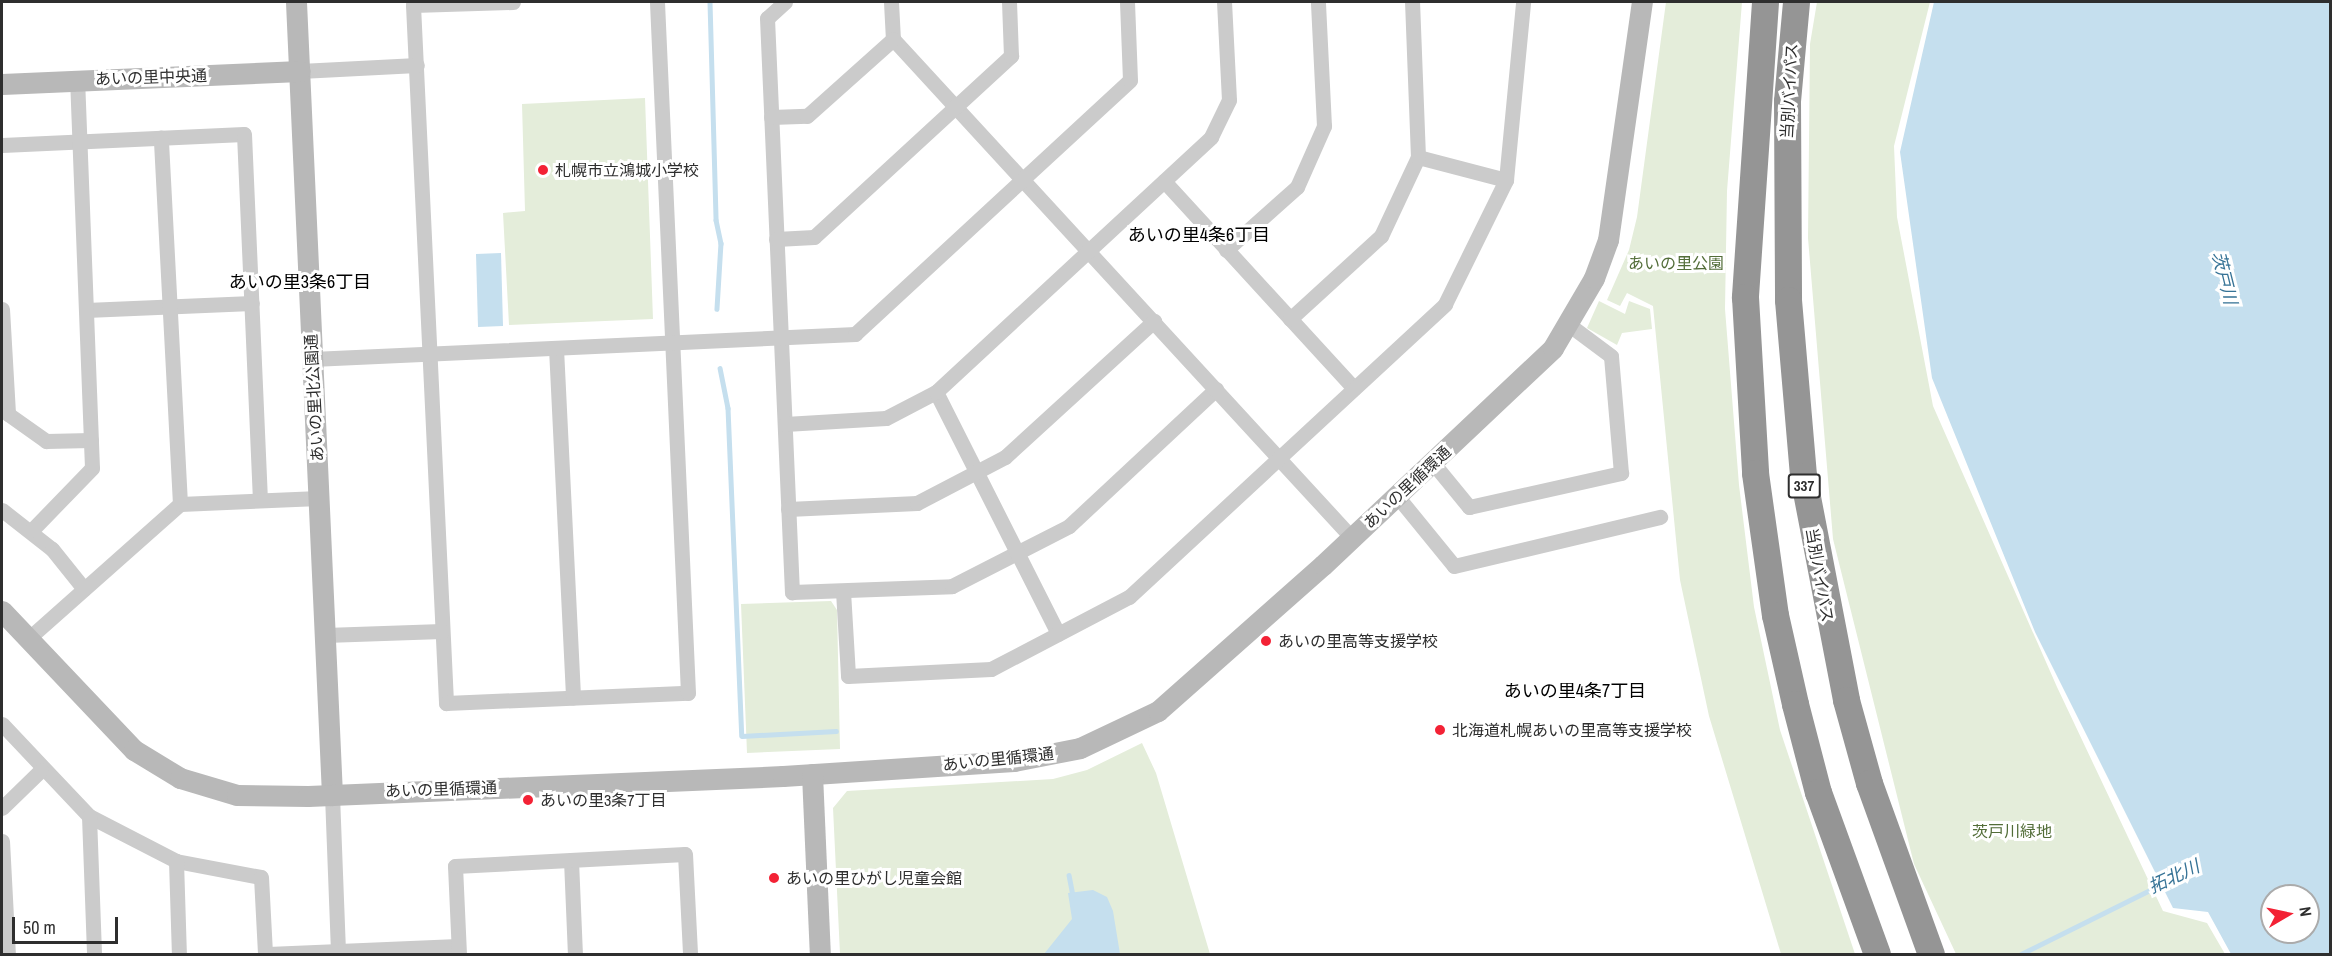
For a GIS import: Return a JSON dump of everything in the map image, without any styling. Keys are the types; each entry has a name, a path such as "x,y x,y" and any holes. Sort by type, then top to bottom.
{"highway":[{"name":"当別バイパス","path":"1765,2 1745,297 1755,474 1775,615 1795,704 1818,792 1877,954"},
{"name":"当別バイパス","path":"1796,2 1787,101 1788,300 1803,476 1852,721 1869,783 1931,954"}],"street":[{"name":"あいの里北公園通","path":"296,2 332,795"},
{"path":"513,2 413,5 446,703 688,693 657,2"},
{"path":"785,2 767,18 792,592 952,586 1069,526 1216,389"},
{"path":"891,2 893,39 1024,178 1352,538"},
{"path":"776,239 814,237 1011,56 1009,2"},
{"path":"312,358 855,334 1130,80 1127,2"},
{"path":"785,424 886,418 936,392 1211,137 1229,100 1224,2"},
{"path":"1226,250 1297,188 1324,126 1318,2"},
{"path":"1290,319 1381,236 1419,157 1412,2"},
{"path":"843,591 848,676 991,669 1129,597 1445,304 1506,180 1523,2"},
{"name":"あいの里循環通","path":"2,611 108,729 180,778 237,795 332,795 812,774 1014,761 1080,748 1158,711 1352,538 1553,348 1568,324 1608,240 1642,2"},
{"path":"771,117 807,116 893,39"},
{"path":"300,71 417,65"},
{"name":"あいの里中央通","path":"2,84 300,71"},
{"path":"32,530 89,476 91,440 77,80"},
{"path":"2,145 244,134 260,500"},
{"path":"161,137 180,504"},
{"path":"1419,157 1506,180"},
{"path":"1164,181 1354,388"},
{"path":"86,310 252,303"},
{"path":"2,309 8,414 46,441 91,440"},
{"path":"788,509 917,503 1005,457 1154,321"},
{"path":"1433,463 1469,507 1622,473 1611,356 1568,324"},
{"path":"556,348 573,698"},
{"path":"936,392 1058,634"},
{"path":"1397,496 1454,566 1660,517"},
{"path":"28,638 180,504 319,498"},
{"path":"2,510 32,530 84,589"},
{"path":"325,635 442,631"},
{"path":"2,724 41,770 89,816 176,861 261,877 267,954 458,950 455,866 685,854 690,954"},
{"path":"2,808 41,770"},
{"path":"812,774 819,954"},
{"path":"332,795 338,952"},
{"path":"89,816 94,954"},
{"path":"2,841 8,954"},
{"path":"571,860 575,954"},
{"path":"176,861 179,954"}],"green space":[{"name":"あいの里公園","path":"1666,2 1742,2 1727,191 1725,309 1739,485 1754,607 1780,730 1855,954 1781,954 1709,716 1680,580 1653,306 1627,293 1620,306 1607,300 1629,250 1637,217"},
{"name":"茨戸川緑地","path":"1817,2 1930,2 1894,146 1897,217 1933,406 2057,687 2163,911 2207,923 2225,954 1956,954 1914,864 1833,539 1808,238 1810,44"},
{"path":"645,98 653,319 509,325 503,213 525,211 522,104"},
{"path":"1599,301 1625,314 1629,301 1650,309 1652,329 1622,333 1617,345 1587,328"},
{"path":"831,601 837,610 840,749 747,753 741,604"},
{"path":"1142,743 1156,773 1210,954 840,954 833,808 847,791 1053,779 1087,770"}],"water":[{"name":"茨戸川","path":"1934,2 2330,2 2330,954 2231,954 2208,912 2173,908 2035,632 1932,378 1900,152"},
{"path":"501,253 503,326 478,327 476,254"},
{"path":"1093,890 1107,897 1113,911 1120,954 1044,954 1072,919 1068,893"}],"waterway":[{"path":"710,2 716,220 721,243 717,309"},
{"path":"720,368 728,408 742,736 836,731"},
{"name":"拓北川","path":"1069,875 1073,895"},
{"name":"拓北川","path":"2021,954 2166,882"}],"place":[{"name":"札幌市立鴻城小学校","path":"543,170"},
{"name":"あいの里高等支援学校","path":"1266,641"},
{"name":"北海道札幌あいの里高等支援学校","path":"1440,730"},
{"name":"あいの里3条7丁目","path":"528,800"},
{"name":"あいの里ひがし児童会館","path":"774,878"}],"district":[{"name":"あいの里4条6丁目","path":"1199,235"},
{"name":"あいの里3条6丁目","path":"300,282"},
{"name":"あいの里4条7丁目","path":"1575,691"}]}
